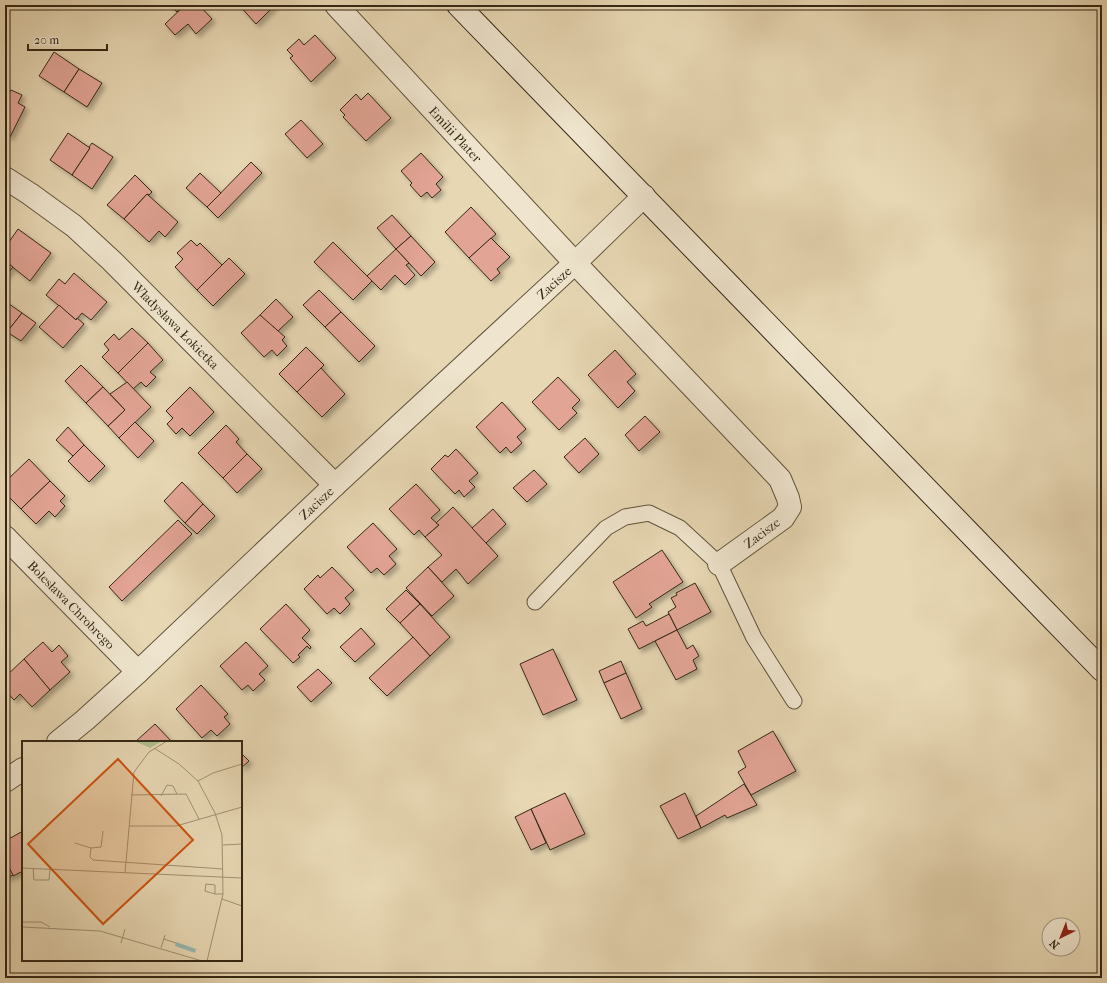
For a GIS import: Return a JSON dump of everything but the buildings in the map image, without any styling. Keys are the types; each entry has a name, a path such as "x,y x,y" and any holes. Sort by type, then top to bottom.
{"street":[{"name":"Emilii Plater","path":"336,5 575,263"},
{"path":"458,5 1102,670"},
{"name":"Władysława Łokietka","path":"5,178 74,226 112,261 335,485"},
{"name":"Zacisze","path":"59,741 138,672 335,485 575,263 644,196"},
{"name":"Zacisze","path":"575,263 780,479 790,507 783,518 719,564"},
{"name":"Bolesława Chrobrego","path":"5,537 138,672"},
{"path":"5,781 22,771"}],"lane":[{"path":"535,602 606,528 625,517 649,513 680,528 719,564 754,638 794,701"}]}
